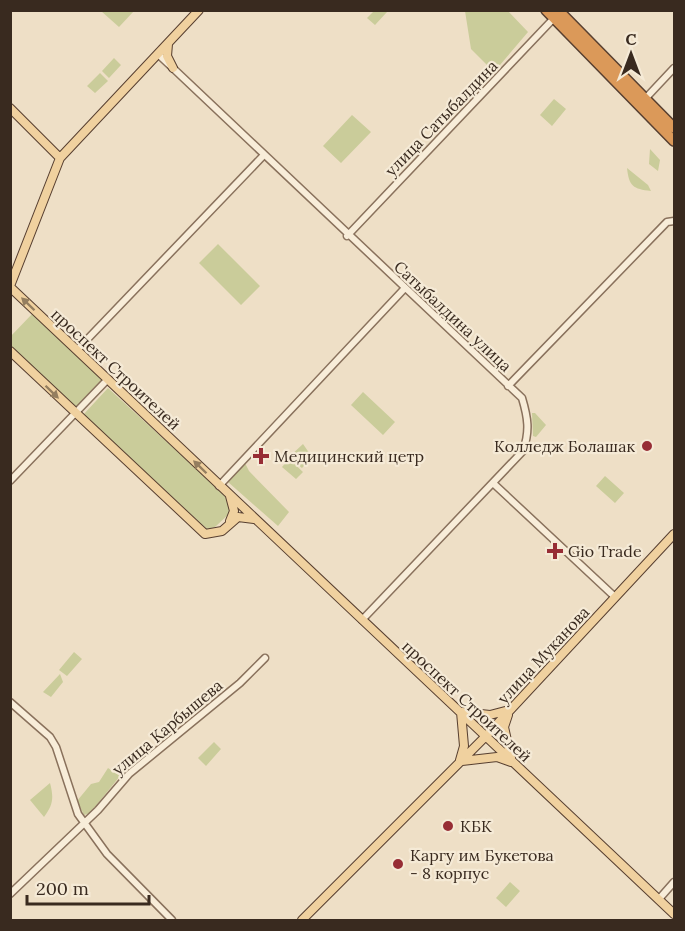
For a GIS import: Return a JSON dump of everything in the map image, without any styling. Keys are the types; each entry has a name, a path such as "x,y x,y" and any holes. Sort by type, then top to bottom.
{"highway":[{"path":"546,10 557,14 642,102 675,141"},
{"path":"642,102 675,128"}],"main road":[{"path":"10,287 60,158 199,10"},
{"path":"170,41 167,56 173,68"},
{"path":"10,108 60,158"},
{"name":"проспект Строителей","path":"10,287 675,914"},
{"path":"10,351 205,534 222,531 243,516 258,521"},
{"path":"228,526 234,511 230,495"},
{"name":"улица Муканова","path":"302,921 486,736 675,534"},
{"path":"510,710 490,715 461,711 464,747 459,762 497,757 513,762"},
{"path":"510,710 504,726 507,748 513,762"}],"street":[{"name":"улица Сатыбалдина","path":"347,236 557,14"},
{"name":"Сатыбалдина улица","path":"158,54 347,236 522,398 528,419 529,436 523,451 362,620"},
{"path":"642,102 675,68"},
{"path":"77,350 263,156"},
{"path":"508,386 667,222 675,221"},
{"path":"219,486 405,288"},
{"path":"10,481 108,379"},
{"path":"494,484 615,597"},
{"name":"улица Карбышева","path":"10,894 86,822 129,774 240,683 265,658"},
{"path":"10,702 50,737 56,747 70,796 78,814 107,854 172,921"},
{"path":"659,899 675,882"}],"green space":[{"path":"375,10 387,12 375,25 367,18"},
{"path":"101,11 134,11 119,27"},
{"path":"465,11 508,11 528,32 494,72 471,49"},
{"path":"114,58 121,65 109,78 102,71"},
{"path":"100,73 108,81 95,93 87,86"},
{"path":"554,99 566,109 552,126 540,115"},
{"path":"352,115 371,132 341,163 323,146"},
{"path":"650,149 660,160 658,171 649,164"},
{"path":"627,168 648,185 651,191 633,186"},
{"path":"218,244 260,286 241,305 199,263"},
{"path":"33,313 103,379 75,408 11,347 10,337"},
{"path":"108,388 228,498 231,512 215,527 207,529 83,415"},
{"path":"363,392 395,422 383,435 351,405"},
{"path":"532,413 535,413 546,425 536,437 533,436"},
{"path":"303,444 312,457 302,468 289,457"},
{"path":"289,459 303,472 296,479 282,467"},
{"path":"245,463 249,471 289,512 278,526 228,482"},
{"path":"605,476 624,493 615,503 596,486"},
{"path":"74,652 82,659 67,676 59,670"},
{"path":"60,674 63,682 51,697 43,692"},
{"path":"214,742 221,749 206,766 198,758"},
{"path":"108,768 120,776 90,813 84,815 77,801 91,784 99,782"},
{"path":"50,783 52,801 44,817 30,800"},
{"path":"510,882 520,891 506,907 496,898"}],"place":[{"name":"Колледж Болашак","path":"647,446"},
{"name":"Медицинский цетр","path":"261,456"},
{"name":"Gio Trade","path":"555,551"},
{"name":"КБК","path":"448,826"},
{"name":"Каргу им Букетова - 8 корпус","path":"398,864"}]}
